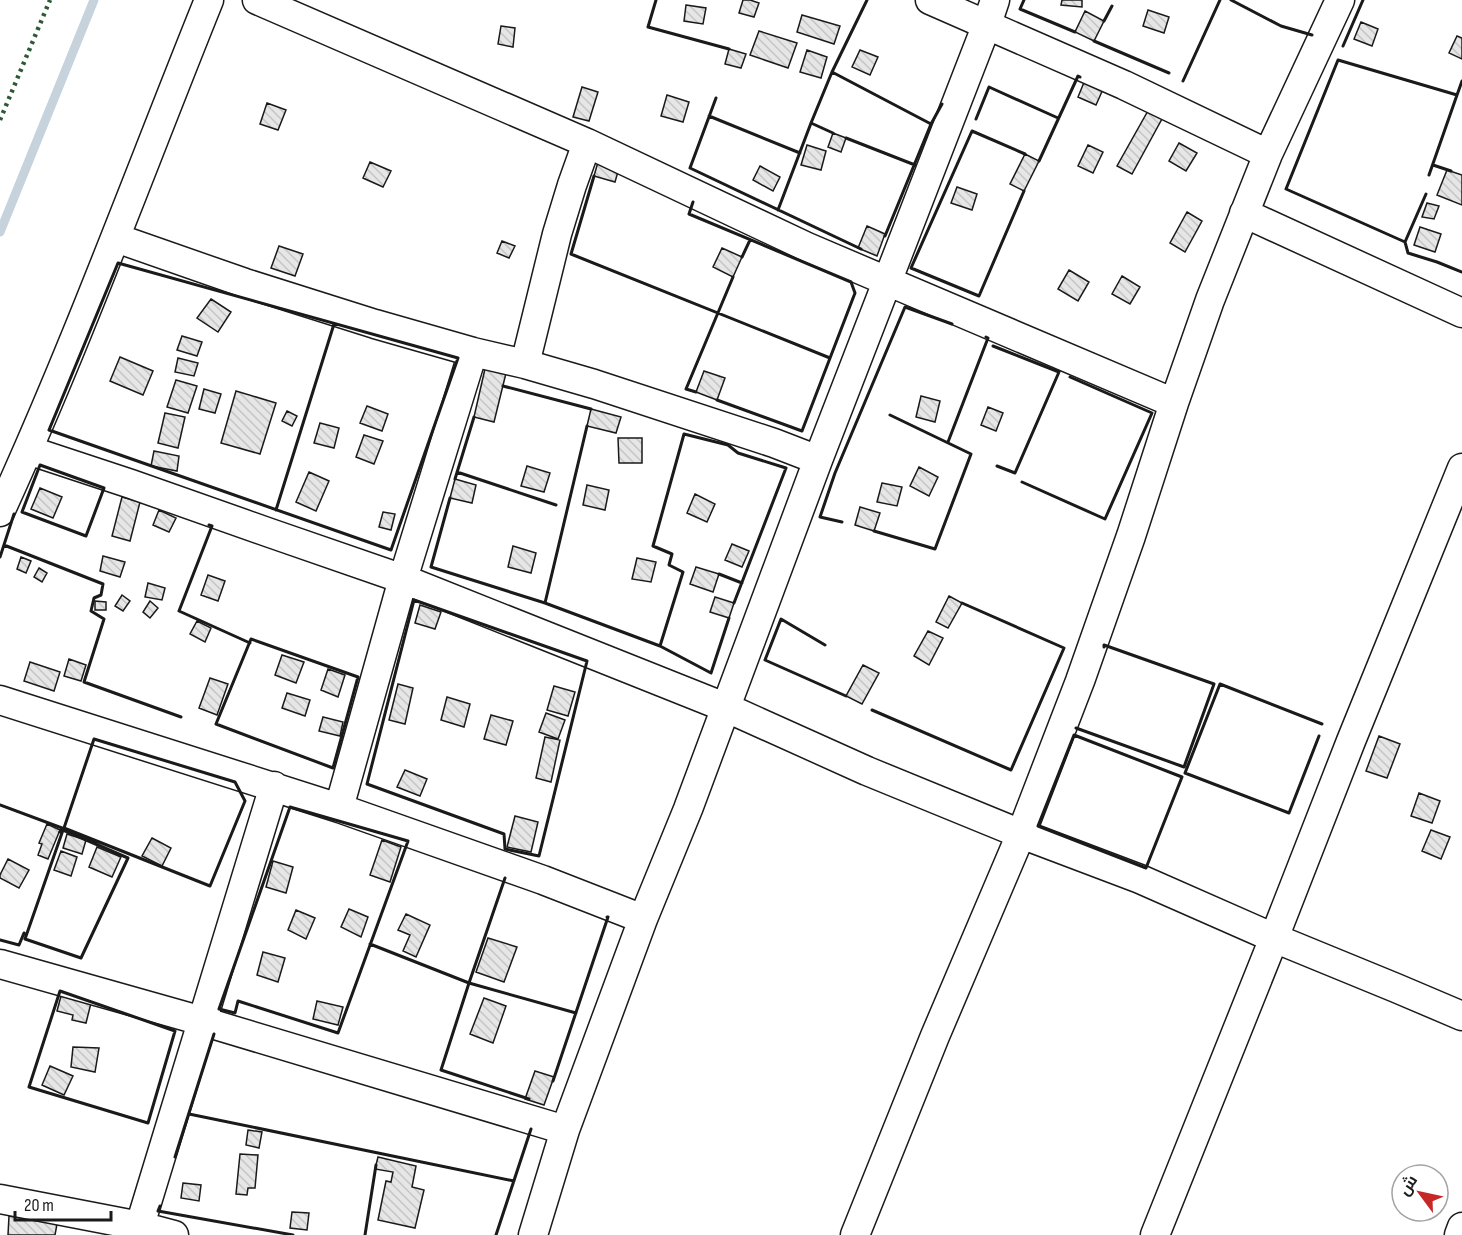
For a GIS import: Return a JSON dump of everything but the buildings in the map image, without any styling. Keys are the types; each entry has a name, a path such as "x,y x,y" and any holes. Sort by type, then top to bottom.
{"street":[{"path":"0,512 116,238 209,0"},
{"path":"257,0 587,143 807,247 1174,403"},
{"path":"930,0 991,12 1124,85 1268,154"},
{"path":"855,1235 935,1036 1021,834 1080,681 1210,300 1244,213 1268,154 1340,0"},
{"path":"533,1235 564,1130 991,12"},
{"path":"525,364 557,234 587,143"},
{"path":"1244,213 1462,313"},
{"path":"116,238 245,283 375,324 594,384 774,443 818,460"},
{"path":"339,808 403,579 473,352"},
{"path":"28,450 403,579 727,708 867,771 1021,834 1140,879 1274,938 1462,1016"},
{"path":"1155,1235 1462,468"},
{"path":"0,700 339,808 543,880 644,919"},
{"path":"138,1231 274,786"},
{"path":"0,964 202,1021 564,1130"},
{"path":"0,1198 138,1231 174,1235"},
{"path":"1459,1235 1462,1227"}],"waterway":[{"path":"0,232 94,0"}],"hedge":[{"path":"0,120 50,0"}],"wall":[{"path":"656,0 648,27 729,49"},
{"path":"778,210 832,72 867,0"},
{"path":"1024,0 1020,9 1075,32"},
{"path":"1183,81 1220,0"},
{"path":"1231,0 1281,26 1312,35"},
{"path":"1343,46 1363,0"},
{"path":"1104,21 1112,6"},
{"path":"1094,41 1169,73"},
{"path":"1426,194 1405,242 1286,189 1338,60 1457,95 1429,175"},
{"path":"832,72 931,124"},
{"path":"1039,161 1078,76 1080,77"},
{"path":"1457,95 1462,81"},
{"path":"976,119 989,87 1058,118"},
{"path":"716,98 690,168 861,249"},
{"path":"885,236 931,124 942,104"},
{"path":"709,116 800,153"},
{"path":"811,123 833,133"},
{"path":"1024,191 979,296 911,268 972,131 1025,154"},
{"path":"846,138 915,165"},
{"path":"1433,165 1451,171"},
{"path":"594,176 571,254 830,358"},
{"path":"693,202 689,214 851,282 855,293 802,431 717,400"},
{"path":"742,257 750,240"},
{"path":"1405,242 1408,253 1462,272"},
{"path":"118,263 458,358 391,550 49,430 118,263"},
{"path":"696,392 686,389 733,277"},
{"path":"842,522 820,517 835,473 905,307 952,324"},
{"path":"276,510 334,324"},
{"path":"948,442 988,338 986,337"},
{"path":"993,346 1059,372 1015,473 997,466"},
{"path":"1022,482 1105,519 1152,413 1070,377"},
{"path":"503,386 591,409"},
{"path":"874,531 935,549 971,454 890,415"},
{"path":"455,479 474,417"},
{"path":"450,498 431,567 545,603 587,426"},
{"path":"660,646 683,572 669,565 672,554 653,546 684,434 728,445 738,453 786,468 734,603"},
{"path":"40,465 104,488 86,536 22,512 40,465"},
{"path":"457,472 556,505"},
{"path":"0,557 14,514"},
{"path":"209,525 212,526 179,611 250,643"},
{"path":"4,545 103,584 101,595 94,598 91,611 104,619 84,682 181,717"},
{"path":"719,574 742,583"},
{"path":"414,600 587,661 539,856 505,849 504,834 367,784 414,600"},
{"path":"545,603 660,646 711,673 729,618"},
{"path":"872,710 1011,770 1064,648 962,603"},
{"path":"825,645 781,619 765,660 846,696"},
{"path":"251,639 358,677 333,768 216,724 251,639"},
{"path":"1076,728 1184,767 1214,684 1104,645 1104,647"},
{"path":"1319,736 1289,813 1185,773 1220,684 1322,724"},
{"path":"1074,735 1182,777 1146,868 1038,826 1074,735"},
{"path":"94,739 235,782 245,801 210,886 64,828 94,739"},
{"path":"0,805 62,828 60,832"},
{"path":"290,807 408,841 338,1033 238,1001 235,1013 219,1009 290,807"},
{"path":"63,830 128,858 81,958 25,939 63,830"},
{"path":"505,878 469,983 576,1013"},
{"path":"553,1081 607,917"},
{"path":"0,940 19,945 24,933"},
{"path":"370,944 469,983 441,1070 529,1099"},
{"path":"60,991 175,1031 148,1123 29,1087 60,991"},
{"path":"175,1157 214,1034"},
{"path":"189,1114 514,1181"},
{"path":"496,1235 531,1129"},
{"path":"365,1235 376,1165"},
{"path":"160,1206 158,1211 293,1235"}]}
